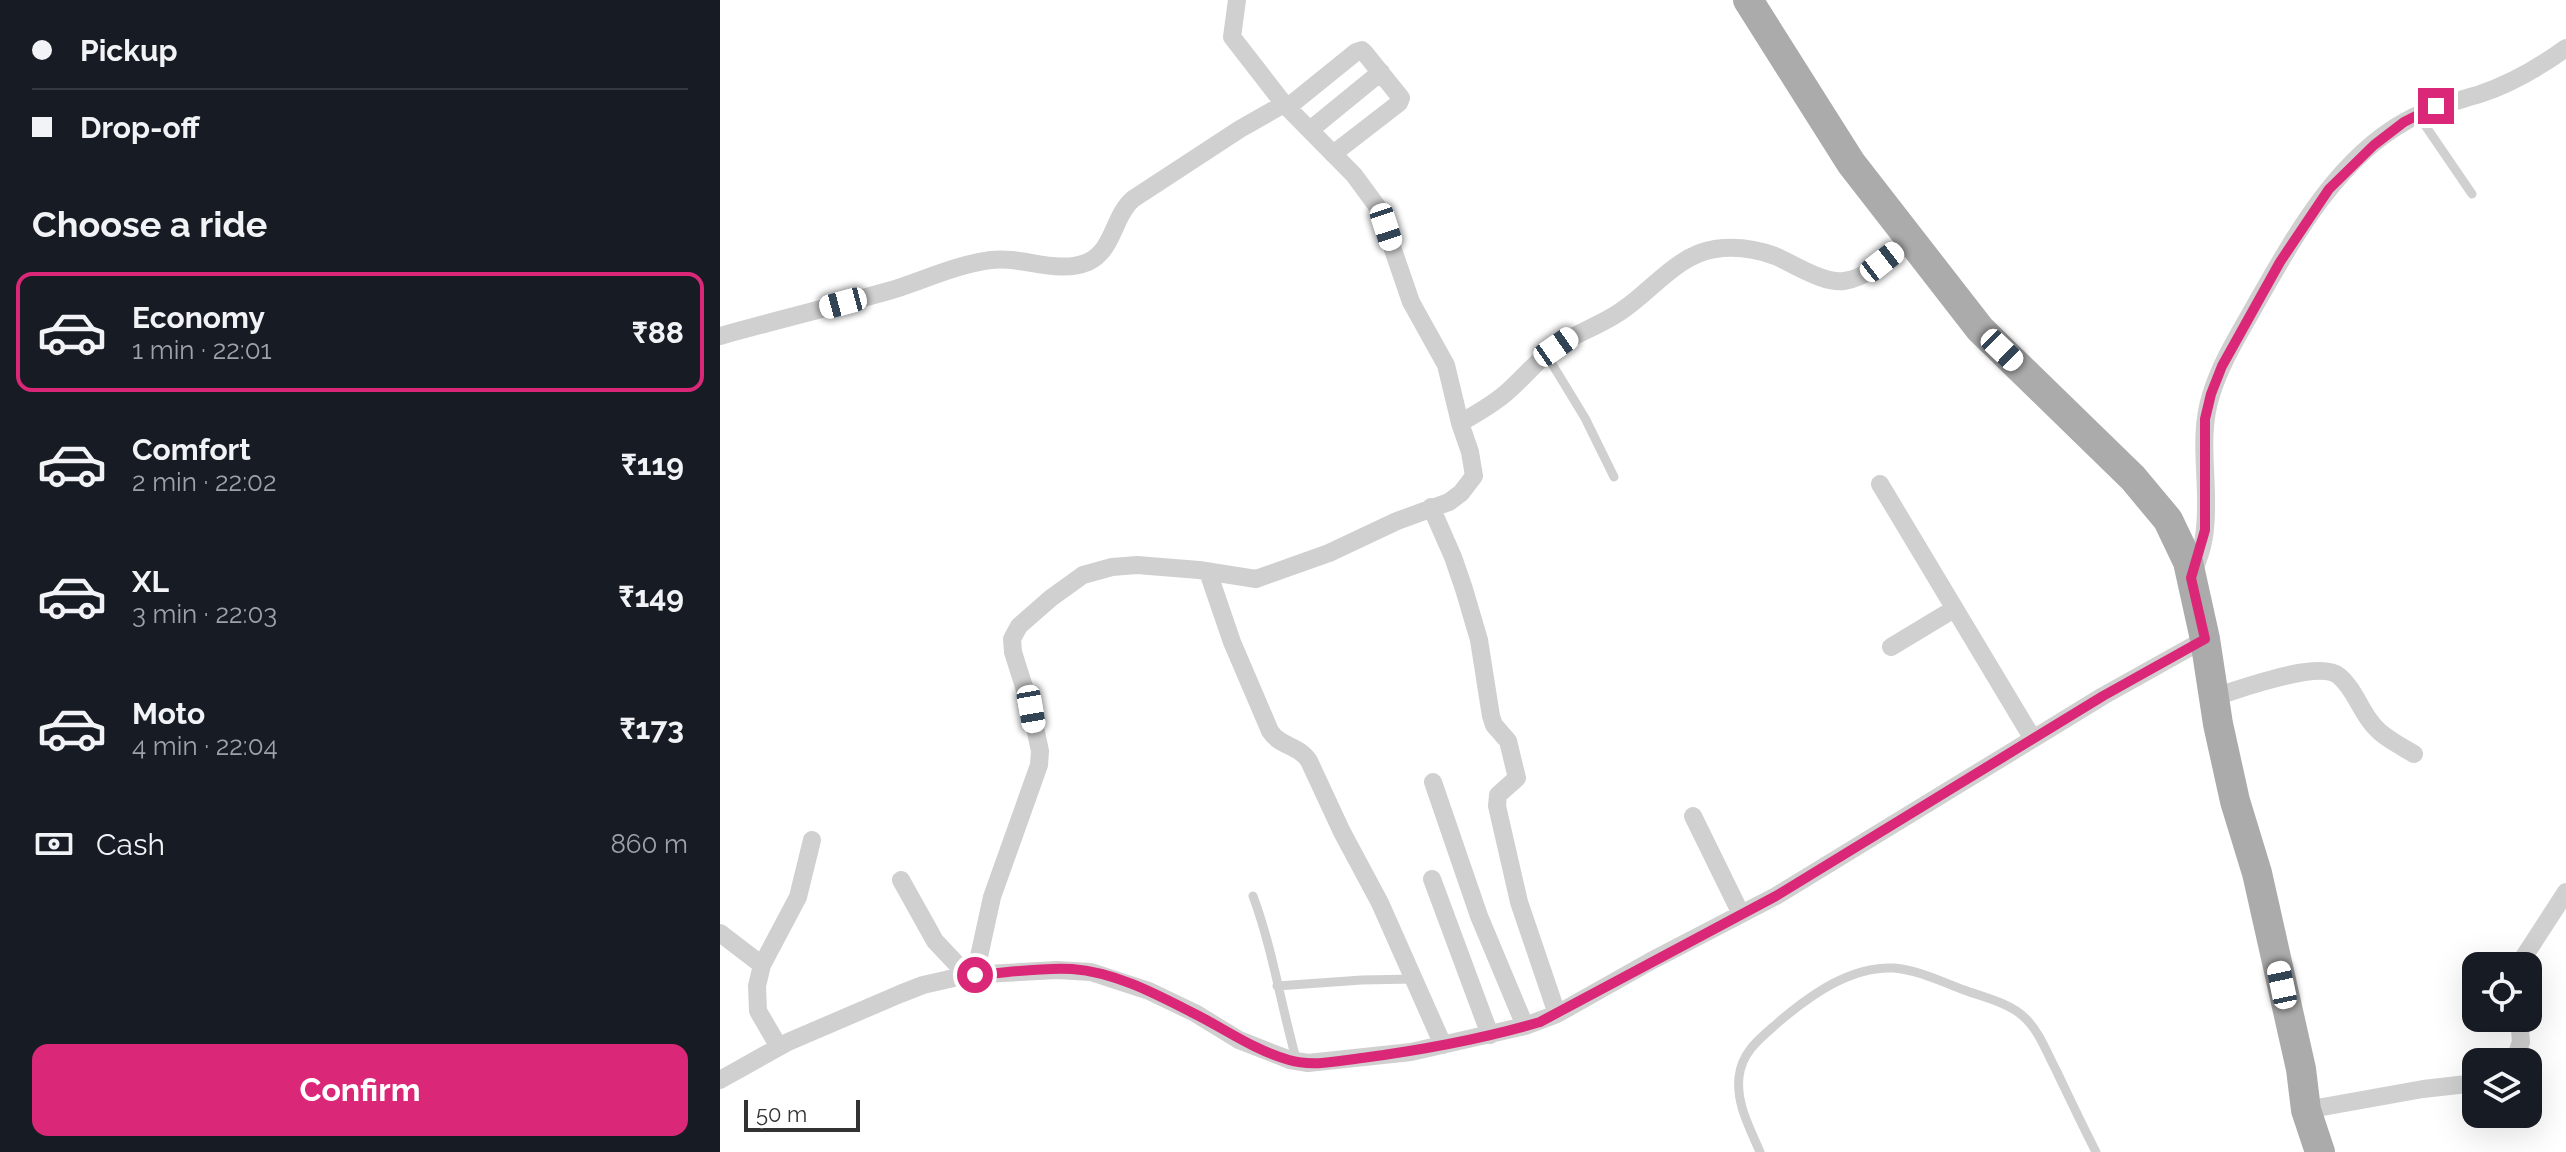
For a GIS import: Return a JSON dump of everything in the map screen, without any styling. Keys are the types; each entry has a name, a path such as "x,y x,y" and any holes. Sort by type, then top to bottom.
{"main road":[{"path":"1748,0 1851,163 1980,329 2152,498 2173,530 2188,562 2235,801 2264,904 2301,1069 2306,1110 2320,1152"}],"street":[{"path":"971,975 992,897 1039,765 1040,751 1031,709 1013,652 1014,633 1051,598 1093,571 1137,565 1249,579 1264,577 1449,502 1461,493 1474,476 1446,365 1411,302 1379,209 1354,175 1286,106 1232,37 1237,0"},
{"path":"2191,578 2205,530 2205,419 2211,394 2222,366 2280,262 2329,189 2374,145 2404,122 2436,106 2483,93 2536,67 2566,48"},
{"path":"720,336 990,260 1008,259 1070,267 1088,262 1103,251 1119,214 1133,199 1240,129 1286,106 1359,51 1364,52 1401,98 1399,103 1333,154"},
{"path":"1310,130 1381,72"},
{"path":"1460,423 1504,395 1546,354 1571,336 1627,308 1684,262 1713,249 1750,248 1835,281 1846,281 1882,262 1911,240"},
{"path":"1880,484 2033,739"},
{"path":"1431,507 1453,557 1479,640 1494,725 1510,747 1517,778 1498,795 1497,806 1519,902 1557,1014"},
{"path":"1208,572 1232,642 1270,731 1278,742 1304,754 1309,761 1380,903 1443,1045"},
{"path":"1891,647 1954,609"},
{"path":"720,1080 779,1047 900,994 923,985 971,975 1057,970 1091,972 1149,991 1195,1013 1239,1040 1297,1062 1335,1061 1443,1045 1525,1026 1557,1014 1741,914 1879,834 2103,696 2205,639"},
{"path":"2214,697 2296,674 2333,672 2351,690 2374,726 2414,754"},
{"path":"1433,782 1479,916 1525,1026"},
{"path":"1693,816 1741,914"},
{"path":"779,1047 758,1011 756,999 762,965 798,897 812,840"},
{"path":"1432,879 1490,1035"},
{"path":"901,880 935,941 971,975"},
{"path":"2527,952 2566,892"},
{"path":"720,933 762,965"},
{"path":"2306,1110 2462,1085"}],"lane":[{"path":"2418,115 2472,194"},
{"path":"1546,354 1585,418 1614,477"},
{"path":"1253,896 1269,939 1277,986 1297,1062"},
{"path":"1760,1152 1740,1104 1739,1092 1742,1061 1752,1045 1823,989 1848,976 1894,968 1921,974 1996,1002 2025,1018 2047,1053 2096,1152"},
{"path":"1277,986 1415,979"}],"route":[{"path":"975,975 1072,969 1091,972 1149,991 1195,1013 1239,1040 1290,1060 1308,1063 1335,1061 1411,1052 1540,1022 1776,896 2103,696 2205,639 2191,578 2205,530 2205,419 2222,366 2280,262 2329,189 2374,145 2404,122 2436,106"}]}
